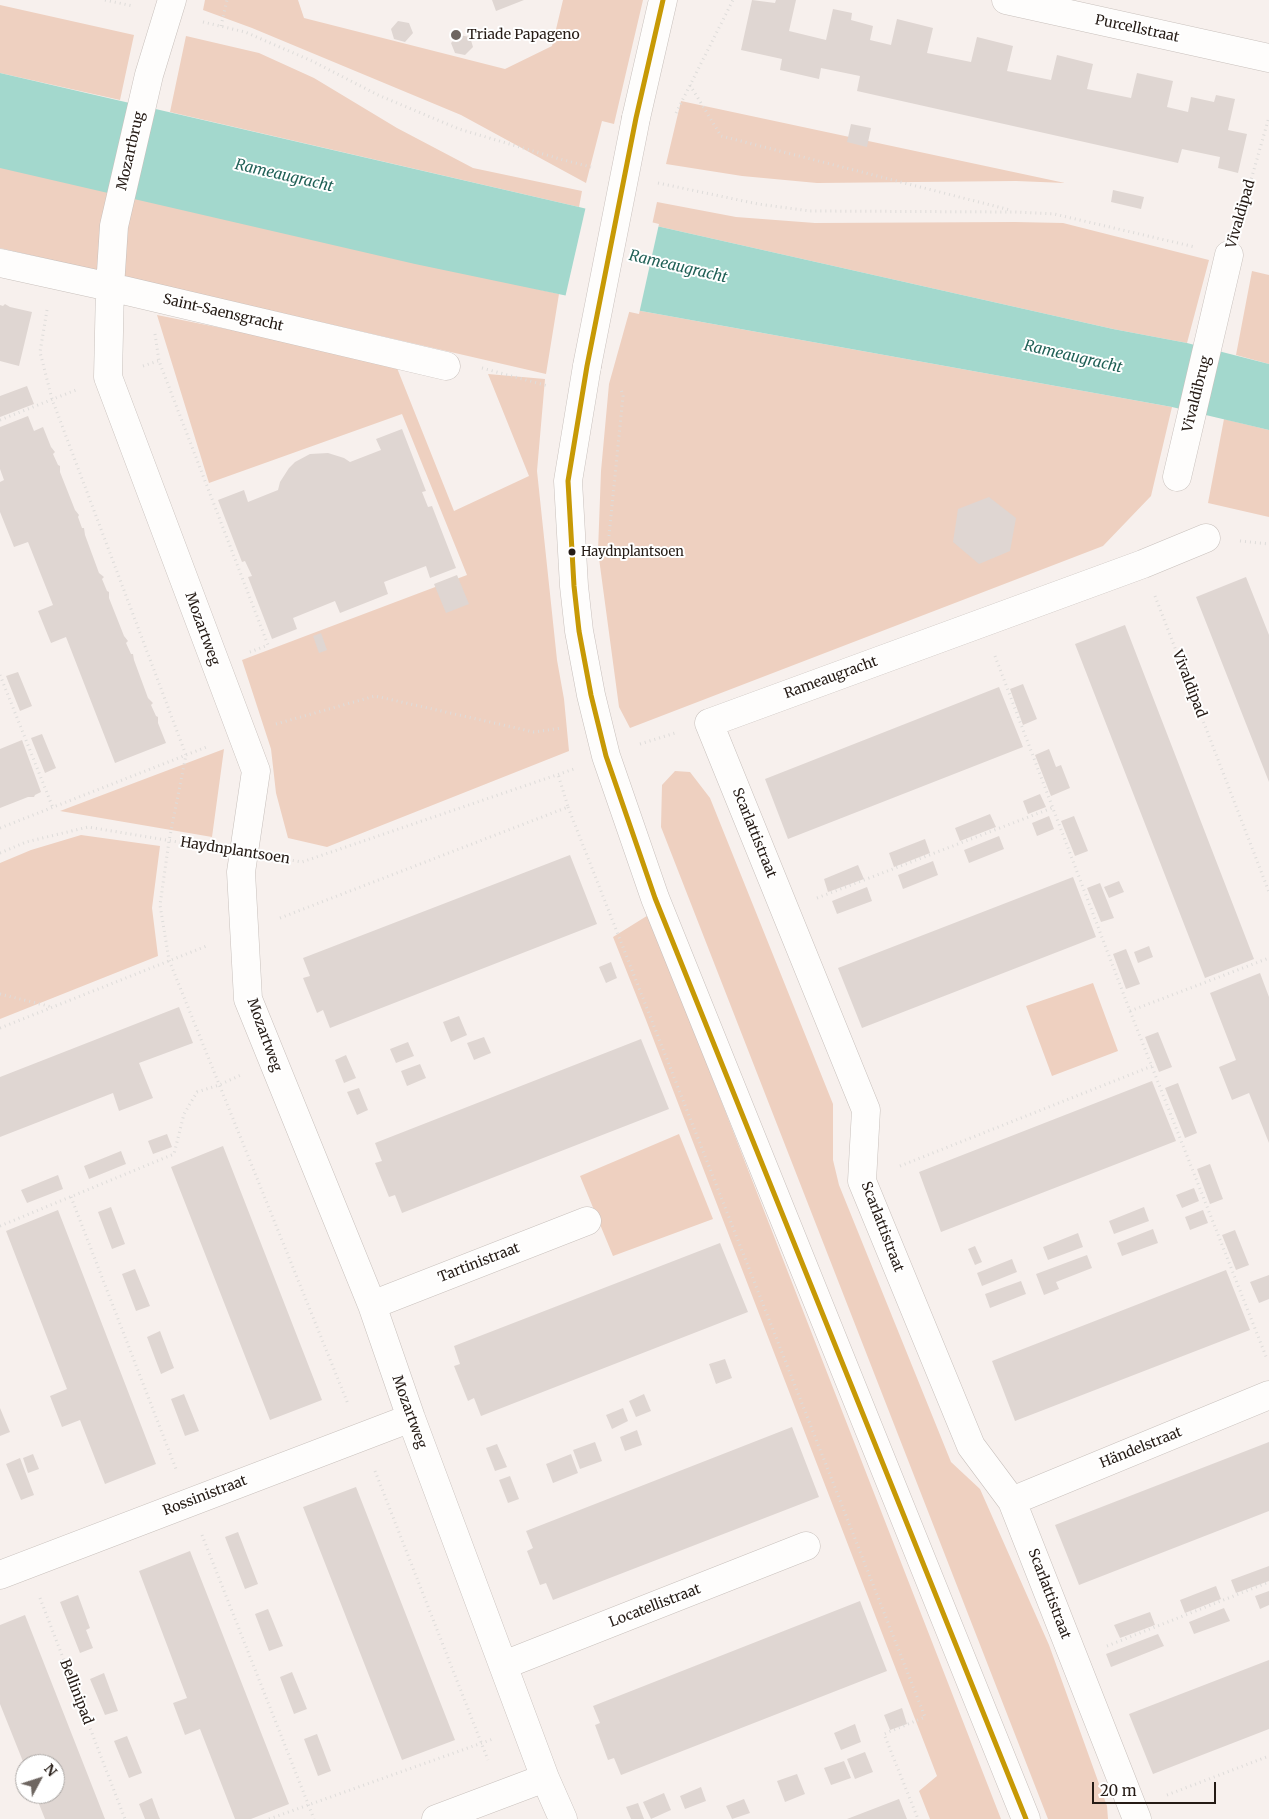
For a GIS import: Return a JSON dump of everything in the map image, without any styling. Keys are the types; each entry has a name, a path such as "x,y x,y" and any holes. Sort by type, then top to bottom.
{"street":[{"name":"Mozartbrug","path":"114,226 149,76 172,0"},
{"path":"663,0 636,118 587,366 568,481 574,586 579,631 591,695 606,756 654,898 1026,1819"},
{"name":"Purcellstraat","path":"1006,0 1269,58"},
{"name":"Mozartweg","path":"114,226 110,287 108,377 256,771 241,872 248,998 372,1305 411,1418 545,1778 563,1819"},
{"name":"Vivaldipad","path":"1216,312 1229,255"},
{"name":"Saint-Saensgracht","path":"0,263 150,296 446,366"},
{"name":"Vivaldibrug","path":"1177,477 1216,312"},
{"name":"Rameaugracht","path":"709,723 1143,564 1206,538"},
{"name":"Scarlattistraat","path":"709,723 866,1110 862,1180 971,1446 1012,1500 1135,1814"},
{"name":"Tartinistraat","path":"372,1305 587,1221"},
{"name":"Händelstraat","path":"1012,1500 1269,1395"},
{"name":"Rossinistraat","path":"0,1575 411,1418"},
{"name":"Locatellistraat","path":"504,1665 806,1546"},
{"path":"436,1819 545,1778"}],"path":[{"path":"221,26 227,0"},
{"path":"672,120 733,0"},
{"path":"690,85 721,136 1015,212"},
{"name":"Vivaldipad","path":"1229,255 1269,117"},
{"path":"150,296 159,361 268,645 216,666"},
{"path":"609,540 623,396 619,383"},
{"name":"Vivaldipad","path":"1143,564 1269,892"},
{"path":"982,623 1130,1011 1269,1365"},
{"path":"0,675 52,808"},
{"path":"606,756 709,723"},
{"name":"Haydnplantsoen","path":"0,853 26,842 88,828 302,862 584,766 606,756"},
{"path":"558,774 568,807 926,1718 884,1734 918,1819"},
{"path":"0,1028 169,960 568,807"},
{"path":"785,911 1052,808"},
{"path":"1130,1011 1269,958"},
{"path":"0,994 52,1007"},
{"path":"0,1226 174,1154 184,1114 197,1092 219,1085 272,1060"},
{"path":"862,1180 1152,1066"},
{"name":"Bellinipad","path":"27,1565 125,1819"},
{"path":"1074,1659 1269,1582"},
{"path":"269,1819 308,1803 482,1744 525,1724"},
{"path":"1135,1814 1269,1756"}],"shaded area":[{"path":"205,0 298,0 304,18 505,69 552,46 563,0 643,0 614,124 602,121 586,183 461,115 252,28 203,10"},
{"path":"0,5 134,35 120,100 0,73"},
{"path":"186,36 259,53 314,78 397,128 473,168 582,191 579,207 170,112"},
{"path":"681,101 1065,183 1016,181 817,183 742,176 666,164"},
{"path":"0,167 559,294 546,374 0,248"},
{"path":"657,202 736,217 815,223 1063,223 1209,260 1187,343 1113,329 652,225"},
{"path":"1252,271 1269,275 1269,364 1236,355"},
{"path":"630,309 1172,407 1151,496 1103,546 630,728 619,707 598,551 601,471 609,384"},
{"path":"157,315 395,363 454,511 529,476 488,374 545,379 537,471 557,660 564,699 569,751 327,847 288,838 276,793 271,749 242,660 467,575 402,414 209,483"},
{"path":"1224,419 1269,430 1269,517 1208,503"},
{"path":"224,749 212,837 60,811"},
{"path":"675,771 690,772 710,798 833,1104 833,1160 839,1185 951,1462 980,1489 1049,1645 1107,1806 1108,1819 1048,1819 661,827 662,785"},
{"path":"81,835 160,846 152,908 158,956 0,1019 0,863 31,850"},
{"path":"650,914 1001,1819 930,1819 919,1791 937,1776 613,937"},
{"path":"1093,983 1118,1051 1052,1076 1026,1006"},
{"path":"679,1134 713,1219 613,1256 580,1176"}],"water":[{"path":"0,73 652,225 1113,329 1187,343 1269,364 1269,430 1172,407 630,309 415,264 0,168"}],"pier":[{"path":"586,206 659,224 639,314 565,298"}],"building":[{"path":"492,0 524,0 496,11"},
{"path":"752,0 775,3 776,0 796,0 789,31 826,40 833,9 852,13 851,20 873,26 870,40 891,45 897,19 933,28 927,53 971,62 977,37 1013,46 1007,71 1051,80 1057,55 1093,64 1087,89 1131,98 1137,73 1173,81 1167,107 1188,112 1191,97 1214,102 1216,95 1235,99 1228,130 1247,134 1238,173 1218,168 1220,157 1182,149 1178,163 857,91 860,76 821,68 819,79 780,70 782,59 741,50"},
{"path":"398,21 409,23 413,33 405,42 394,39 391,29"},
{"path":"459,35 470,37 473,47 465,55 455,53 451,43"},
{"path":"851,124 871,128 867,147 847,142"},
{"path":"1113,190 1144,197 1141,209 1111,202"},
{"path":"5,304 32,312 19,366 0,361 0,305 3,306"},
{"path":"27,386 34,404 0,417 0,396"},
{"path":"28,416 34,431 43,427 55,452 53,454 60,466 60,472 75,510 79,515 78,517 82,528 84,528 99,573 104,577 102,579 109,592 109,598 124,636 128,641 126,643 131,654 133,654 148,698 153,703 151,705 158,717 158,723 166,743 115,763 66,637 51,643 38,611 53,605 28,542 14,547 0,512 0,482 4,480 0,469 0,427"},
{"path":"402,429 426,491 422,492 428,507 432,506 456,568 430,578 426,566 384,582 388,594 340,613 335,601 293,618 297,629 272,639 248,577 252,576 245,561 242,562 218,500 244,490 248,502 278,490 280,482 289,468 295,462 310,454 328,453 350,462 381,450 376,439"},
{"path":"989,497 1016,518 1010,551 979,564 953,542 958,509"},
{"path":"457,575 469,604 446,613 434,584"},
{"path":"1246,577 1269,635 1269,782 1196,597"},
{"path":"1125,625 1254,959 1205,978 1075,644"},
{"path":"321,633 327,650 319,653 313,636"},
{"path":"18,672 32,706 20,711 6,676"},
{"path":"1023,684 1037,719 1023,725 1010,689"},
{"path":"999,687 1023,747 788,839 765,779"},
{"path":"42,734 56,768 45,773 31,738"},
{"path":"22,740 41,792 34,797 28,797 0,808 0,749"},
{"path":"1049,749 1056,767 1061,765 1070,788 1051,796 1035,755"},
{"path":"1040,794 1046,807 1028,814 1023,801"},
{"path":"990,814 996,827 960,841 955,828"},
{"path":"1049,816 1054,829 1037,836 1032,823"},
{"path":"1074,816 1088,851 1075,856 1061,821"},
{"path":"999,836 1004,849 969,863 964,850"},
{"path":"925,839 930,853 894,867 889,853"},
{"path":"570,855 597,924 330,1028 323,1010 317,1013 303,978 310,976 303,958"},
{"path":"933,861 938,875 903,889 898,875"},
{"path":"858,865 864,879 828,892 824,879"},
{"path":"1073,877 1096,937 862,1028 838,968"},
{"path":"1119,881 1124,892 1109,898 1104,887"},
{"path":"1100,883 1114,918 1101,922 1087,888"},
{"path":"867,887 872,901 837,914 832,901"},
{"path":"1149,946 1153,957 1138,963 1134,952"},
{"path":"1126,949 1140,984 1126,989 1113,954"},
{"path":"611,962 617,978 606,983 599,967"},
{"path":"1260,973 1269,997 1269,1143 1249,1093 1232,1100 1219,1067 1236,1060 1210,993"},
{"path":"179,1007 193,1043 139,1063 153,1098 119,1111 113,1093 0,1137 0,1077"},
{"path":"459,1016 467,1035 451,1042 443,1022"},
{"path":"1158,1032 1172,1067 1159,1072 1145,1037"},
{"path":"484,1037 491,1053 474,1060 467,1043"},
{"path":"641,1039 669,1109 402,1213 395,1195 389,1197 375,1163 382,1161 375,1143"},
{"path":"408,1042 414,1056 396,1063 390,1049"},
{"path":"346,1055 356,1078 344,1083 335,1060"},
{"path":"420,1064 426,1078 407,1086 401,1071"},
{"path":"1152,1081 1176,1141 941,1232 919,1172"},
{"path":"1178,1083 1197,1133 1185,1138 1165,1088"},
{"path":"359,1088 368,1110 357,1115 347,1092"},
{"path":"167,1134 172,1147 153,1154 148,1141"},
{"path":"223,1146 322,1400 270,1420 171,1167"},
{"path":"121,1151 126,1164 89,1179 84,1166"},
{"path":"1210,1164 1223,1199 1210,1204 1197,1169"},
{"path":"58,1175 63,1189 27,1203 21,1190"},
{"path":"1194,1188 1199,1201 1182,1208 1176,1195"},
{"path":"111,1207 125,1244 112,1249 98,1212"},
{"path":"1144,1207 1149,1221 1114,1234 1109,1221"},
{"path":"58,1210 156,1464 105,1484 80,1420 62,1427 50,1396 67,1389 6,1231"},
{"path":"1203,1210 1208,1223 1190,1230 1185,1217"},
{"path":"1153,1229 1158,1243 1122,1256 1117,1243"},
{"path":"1235,1230 1249,1265 1236,1270 1222,1235"},
{"path":"1078,1233 1083,1247 1048,1260 1043,1247"},
{"path":"720,1243 748,1312 481,1416 474,1398 468,1401 454,1366 460,1364 454,1346"},
{"path":"975,1246 982,1262 975,1265 968,1249"},
{"path":"1087,1255 1092,1268 1056,1282 1059,1289 1044,1295 1036,1274"},
{"path":"1012,1259 1017,1272 982,1286 977,1273"},
{"path":"135,1269 150,1306 136,1311 122,1274"},
{"path":"1226,1270 1250,1330 1015,1421 992,1361"},
{"path":"1269,1275 1269,1299 1259,1303 1250,1282"},
{"path":"1021,1281 1026,1294 990,1308 985,1294"},
{"path":"160,1331 174,1368 161,1374 147,1337"},
{"path":"725,1359 732,1378 716,1384 709,1364"},
{"path":"184,1394 199,1431 185,1436 171,1399"},
{"path":"644,1394 651,1411 636,1417 629,1401"},
{"path":"0,1408 10,1432 0,1436"},
{"path":"623,1408 628,1421 612,1429 606,1415"},
{"path":"792,1427 819,1497 553,1600 546,1583 540,1585 527,1551 533,1548 526,1531"},
{"path":"637,1430 642,1445 625,1451 620,1437"},
{"path":"595,1442 602,1461 580,1469 573,1450"},
{"path":"1269,1442 1269,1511 1079,1585 1055,1525"},
{"path":"497,1444 507,1467 495,1471 486,1448"},
{"path":"33,1454 39,1469 28,1473 23,1458"},
{"path":"571,1454 578,1473 553,1483 546,1464"},
{"path":"20,1458 34,1495 21,1500 6,1464"},
{"path":"510,1476 519,1499 508,1503 499,1480"},
{"path":"356,1487 455,1740 402,1760 303,1507"},
{"path":"238,1532 258,1584 245,1589 225,1537"},
{"path":"190,1551 289,1804 251,1819 235,1819 200,1729 185,1735 173,1703 187,1698 139,1571"},
{"path":"1269,1566 1269,1581 1236,1593 1231,1580"},
{"path":"1216,1586 1221,1599 1185,1613 1180,1600"},
{"path":"1269,1591 1269,1605 1260,1609 1255,1596"},
{"path":"78,1595 90,1628 86,1630 93,1648 80,1653 60,1602"},
{"path":"860,1601 887,1671 621,1775 614,1758 608,1760 595,1725 600,1723 593,1706"},
{"path":"1224,1608 1230,1621 1194,1634 1189,1622"},
{"path":"268,1609 283,1646 269,1651 255,1614"},
{"path":"1150,1612 1155,1625 1120,1638 1114,1625"},
{"path":"25,1615 105,1819 45,1819 39,1804 65,1804 65,1754 20,1754 0,1704 0,1625"},
{"path":"1158,1634 1164,1646 1111,1667 1106,1654"},
{"path":"1269,1660 1269,1729 1153,1774 1129,1714"},
{"path":"292,1672 307,1709 294,1714 280,1677"},
{"path":"104,1673 118,1711 105,1715 90,1679"},
{"path":"902,1708 907,1724 890,1730 884,1715"},
{"path":"855,1724 861,1742 841,1750 834,1733"},
{"path":"317,1734 331,1771 318,1776 304,1739"},
{"path":"127,1736 142,1773 129,1778 114,1741"},
{"path":"865,1752 873,1772 855,1779 847,1759"},
{"path":"844,1761 851,1778 831,1785 824,1768"},
{"path":"797,1774 805,1794 785,1802 777,1781"},
{"path":"701,1787 706,1801 685,1809 680,1796"},
{"path":"664,1793 671,1810 651,1819 643,1802"},
{"path":"152,1798 160,1819 145,1819 139,1804"},
{"path":"744,1799 750,1813 732,1819 726,1806"},
{"path":"899,1799 907,1819 847,1819"},
{"path":"638,1803 644,1819 631,1819 626,1807"}],"transit line":[{"path":"663,0 636,118 587,366 568,481 574,586 579,631 591,695 606,756 655,898 1026,1819"}],"place":[{"name":"Triade Papageno","path":"456,35"},
{"name":"Haydnplantsoen","path":"572,552"}]}
